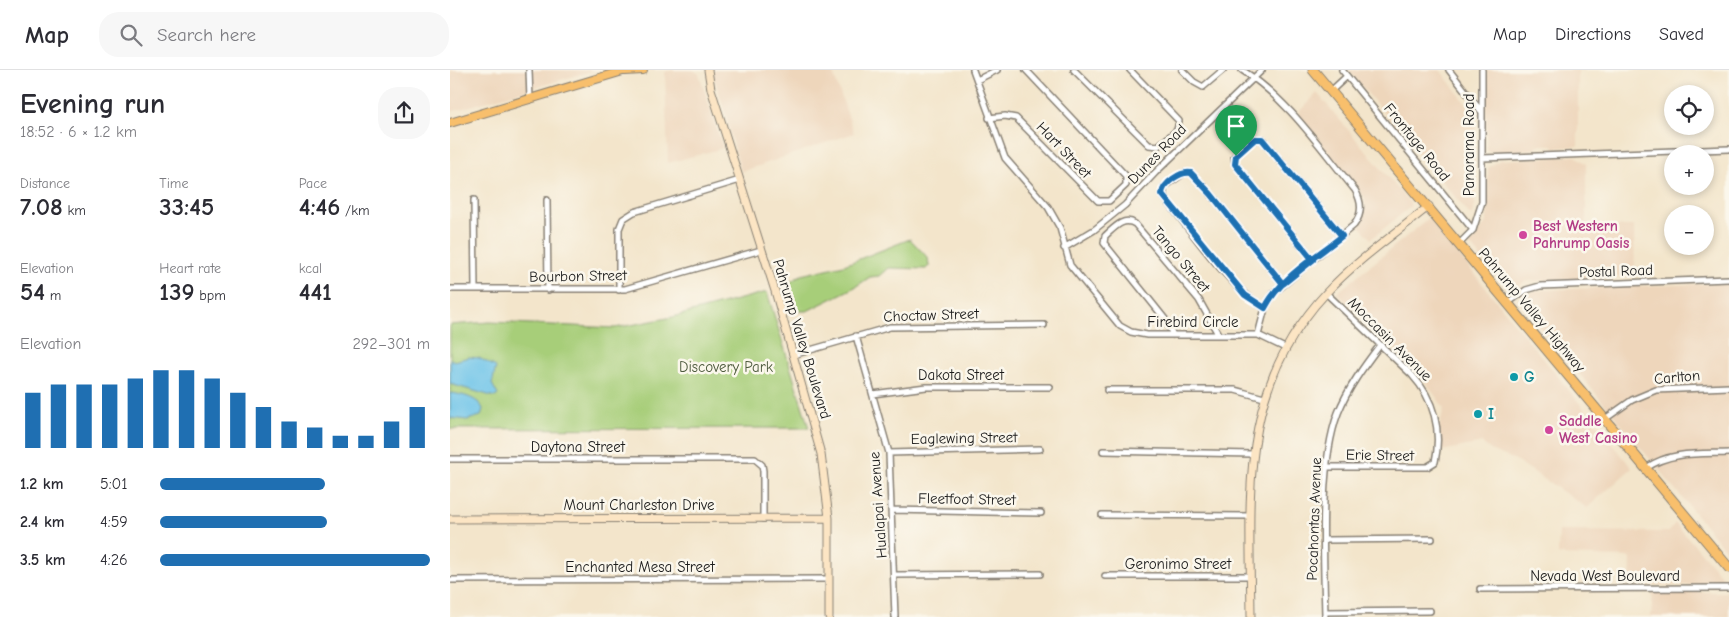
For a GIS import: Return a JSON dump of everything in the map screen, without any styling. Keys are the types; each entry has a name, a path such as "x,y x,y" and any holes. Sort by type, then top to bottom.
{"highway":[{"name":"Pahrump Valley Highway","path":"1313,70 1332,90 1729,568"}],"main road":[{"path":"450,123 625,70 642,70"}],"street":[{"path":"529,70 530,100"},
{"name":"Pahrump Valley Boulevard","path":"701,70 708,73 821,454 829,518 829,617"},
{"name":"Firebird Circle","path":"974,70 997,141 1011,168 1055,217 1070,265 1110,317 1125,330 1147,335 1258,335 1285,348"},
{"path":"977,80 997,70"},
{"name":"Hart Street","path":"989,118 1005,116 1016,118 1098,202 1108,202 1127,184 1126,176 1026,70"},
{"path":"1074,70 1149,145 1158,146 1177,130 1178,121 1130,70"},
{"path":"1182,70 1194,82 1203,86 1222,70"},
{"name":"Firebird Circle","path":"1242,70 1255,78 1288,109 1358,195 1361,206 1360,216 1342,236 1283,284 1265,308 1258,335"},
{"name":"Dunes Road","path":"1064,248 1094,230 1125,205 1156,172 1262,70"},
{"name":"Frontage Road","path":"1342,70 1473,230"},
{"path":"1449,70 1481,111"},
{"name":"Panorama Road","path":"1459,244 1473,230 1482,202 1482,70"},
{"path":"1332,90 1347,76"},
{"path":"1313,260 1235,164 1234,157 1244,148 1259,138 1267,144 1342,236"},
{"path":"1482,158 1729,149"},
{"path":"1265,308 1245,295 1164,197 1162,190 1164,187 1184,173 1191,173 1211,194 1283,284"},
{"path":"619,290 619,228 623,219 634,212 740,180"},
{"path":"474,200 475,289"},
{"path":"547,200 548,290"},
{"path":"1251,617 1250,516 1252,454 1264,398 1285,348 1304,320 1326,293 1428,206"},
{"name":"Tango Street","path":"1173,334 1165,319 1104,243 1105,236 1123,221 1131,221 1135,224 1199,300 1218,334"},
{"name":"Bourbon Street","path":"450,289 619,290 634,288 761,250"},
{"name":"Postal Road","path":"1509,302 1526,290 1540,286 1729,279"},
{"name":"Moccasin Avenue","path":"1326,293 1412,375 1428,396 1436,422 1436,457 1433,465"},
{"name":"Choctaw Street","path":"793,355 890,327 1044,325"},
{"name":"Hualapai Avenue","path":"856,336 889,453 895,575 895,617"},
{"name":"Pocahontas Avenue","path":"1325,614 1327,466 1330,442 1338,412 1350,387 1380,345"},
{"name":"Carlton","path":"1605,419 1632,400 1656,390 1729,386"},
{"name":"Dakota Street","path":"873,394 926,387 1050,387"},
{"path":"1107,390 1235,390 1264,398"},
{"name":"Eaglewing Street","path":"889,453 1040,449"},
{"path":"1103,452 1252,454"},
{"path":"1646,468 1658,461 1674,456 1729,453"},
{"name":"Daytona Street","path":"450,459 749,458 759,462 763,471 763,518"},
{"name":"Erie Street","path":"1327,466 1427,467 1433,465"},
{"name":"Fleetfoot Street","path":"892,510 1041,513"},
{"path":"1102,515 1250,516"},
{"name":"Mount Charleston Drive","path":"450,519 829,518"},
{"path":"1325,540 1432,539"},
{"path":"895,575 1040,574"},
{"name":"Geronimo Street","path":"1105,576 1250,576"},
{"name":"Enchanted Mesa Street","path":"450,580 829,579"},
{"name":"Nevada West Boulevard","path":"1480,589 1729,588"},
{"path":"1325,614 1430,611"}],"shaded area":[{"path":"450,70 595,70 450,112"},
{"path":"693,70 699,74 723,148 668,163 665,72"},
{"path":"711,70 832,70 854,133 741,172 720,95"},
{"path":"1348,70 1440,70 1475,115 1475,206 1471,216"},
{"path":"1487,70 1578,70 1578,146 1555,148 1552,145 1538,145 1535,149 1489,152 1487,149 1486,112"},
{"path":"1317,93 1410,203 1410,207 1371,239 1359,225 1365,216 1365,198 1298,113"},
{"path":"1576,156 1586,164 1586,226 1634,226 1635,276 1525,281 1511,292 1470,245 1487,221 1488,168 1500,160"},
{"path":"1429,218 1632,468 1587,508 1516,460 1492,451 1482,443 1441,451 1439,428 1444,408 1420,374 1337,293"},
{"path":"1729,283 1729,554 1518,300 1529,293 1543,290"},
{"path":"1675,523 1726,581 1723,585 1630,585 1631,557 1558,555 1559,531 1669,532"},
{"path":"1653,592 1729,592 1729,617 1651,617"}],"green space":[{"path":"910,239 928,258 929,266 926,269 888,268 879,276 870,277 855,287 807,311 793,311 789,304 789,283 801,275 844,265"},
{"name":"Discovery Park","path":"767,292 809,428 450,429 450,325 490,322 615,328 673,317"}],"water":[{"path":"469,357 479,358 496,367 492,384 498,395 495,397 450,384 450,359 455,361"},
{"path":"450,393 474,399 483,409 481,416 467,420 450,418"}],"place":[{"name":"Best Western Pahrump Oasis","path":"1523,235"},
{"name":"G","path":"1514,377"},
{"name":"I","path":"1478,414"},
{"name":"Saddle West Casino","path":"1549,430"}],"route":[{"path":"1236,156 1233,160 1235,164 1313,260 1283,284 1211,194 1191,173 1184,173 1174,179 1164,187 1162,194 1249,300 1265,308 1274,293 1283,284 1313,260 1342,236 1262,139 1255,139 1236,156"}]}
